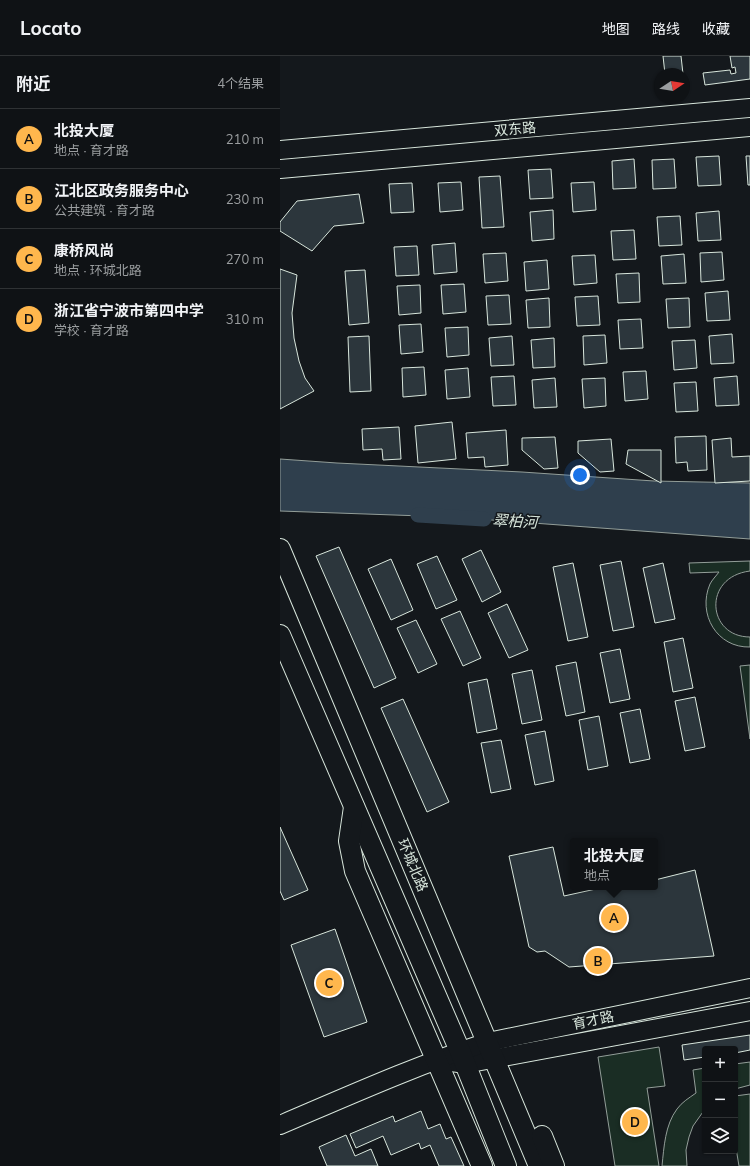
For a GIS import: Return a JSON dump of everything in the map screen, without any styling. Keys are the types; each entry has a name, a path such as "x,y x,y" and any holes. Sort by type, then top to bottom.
{"main road":[{"name":"双东路","path":"280,150 750,108"},
{"name":"双东路","path":"280,168 750,127"},
{"name":"环城北路","path":"283,557 497,1052 539,1166"},
{"path":"280,635 463,1057 506,1166"},
{"path":"354,807 349,841 355,871 438,1060 482,1166"},
{"name":"育才路","path":"497,1052 750,988"},
{"name":"育才路","path":"280,1125 337,1100 438,1060 497,1052 750,1011"},
{"path":"497,1052 554,1166"}],"green space":[{"path":"750,561 750,571 734,576 724,584 718,595 716,606 718,618 725,628 736,634 750,637 750,647 738,646 728,642 719,635 708,617 706,607 707,595 710,584 719,572 690,573 689,563"},
{"path":"750,665 750,739 740,666"},
{"path":"659,1047 665,1086 647,1088 659,1166 615,1166 598,1057"},
{"path":"750,1062 750,1085 738,1088 738,1082 738,1064"},
{"path":"702,1068 702,1113 693,1126 689,1137 686,1150 687,1166 662,1166 666,1136 673,1115 686,1100 696,1093 693,1070"},
{"path":"750,1094 750,1166 739,1166 737,1154 738,1096"}],"water":[{"path":"280,459 522,472 654,481 750,483 750,539 451,517 280,511"}],"building":[{"path":"663,56 681,56 682,68 664,68"},
{"path":"730,56 750,56 750,79 705,85 703,73 730,70 731,74 736,73 735,67 732,68"},
{"path":"719,156 721,185 698,186 696,157"},
{"path":"746,156 750,156 750,185 748,185"},
{"path":"634,159 636,188 613,189 612,161"},
{"path":"674,159 676,188 653,189 652,160"},
{"path":"551,169 553,198 530,199 528,170"},
{"path":"500,176 504,227 482,228 479,177"},
{"path":"461,182 463,210 440,212 438,183"},
{"path":"594,182 596,210 573,212 571,183"},
{"path":"412,183 414,212 391,213 389,184"},
{"path":"359,194 364,223 334,226 312,251 280,231 280,222 297,201"},
{"path":"553,210 554,239 532,241 530,212"},
{"path":"719,211 721,240 698,241 696,213"},
{"path":"680,216 682,245 659,246 657,217"},
{"path":"634,230 636,259 613,260 611,231"},
{"path":"455,243 457,272 434,274 432,245"},
{"path":"417,246 419,275 396,276 394,247"},
{"path":"722,252 724,280 701,282 700,253"},
{"path":"506,253 508,281 485,283 483,254"},
{"path":"684,254 686,283 663,284 661,256"},
{"path":"595,255 597,283 574,285 572,256"},
{"path":"547,260 549,289 526,291 524,262"},
{"path":"280,269 297,275 292,313 294,338 299,361 305,378 314,391 280,409"},
{"path":"365,270 369,323 349,325 345,271"},
{"path":"639,273 640,302 618,303 616,274"},
{"path":"464,284 466,312 443,314 441,285"},
{"path":"420,285 421,313 399,315 397,286"},
{"path":"728,291 730,320 707,321 705,293"},
{"path":"509,295 511,324 488,325 486,296"},
{"path":"598,296 600,325 577,326 575,297"},
{"path":"549,298 550,327 528,328 526,300"},
{"path":"689,298 690,327 668,328 666,299"},
{"path":"641,319 643,348 620,349 618,320"},
{"path":"421,324 423,352 401,354 399,325"},
{"path":"468,327 469,355 447,357 445,328"},
{"path":"732,334 734,363 711,364 709,336"},
{"path":"605,335 607,363 584,365 583,336"},
{"path":"369,336 371,391 350,392 348,337"},
{"path":"512,336 514,365 491,366 489,338"},
{"path":"554,338 555,367 533,368 531,340"},
{"path":"695,340 697,368 674,370 672,341"},
{"path":"424,367 426,395 403,397 402,368"},
{"path":"468,368 470,397 447,399 445,370"},
{"path":"646,371 648,399 625,401 623,372"},
{"path":"514,376 516,405 493,406 491,377"},
{"path":"737,376 739,405 716,406 714,378"},
{"path":"555,378 557,407 534,408 532,380"},
{"path":"605,378 606,406 584,408 582,379"},
{"path":"696,382 698,411 676,412 674,383"},
{"path":"452,422 456,459 418,463 415,426"},
{"path":"399,427 401,459 383,460 382,449 363,450 362,429"},
{"path":"506,430 508,465 485,467 484,457 468,458 466,433"},
{"path":"706,436 707,470 688,471 687,462 676,463 675,437"},
{"path":"555,437 558,468 544,469 522,450 522,438"},
{"path":"731,438 732,457 750,456 750,481 715,483 712,440"},
{"path":"611,439 614,471 600,472 578,453 578,441"},
{"path":"628,450 661,450 661,483 626,464"},
{"path":"339,547 396,678 374,688 316,556"},
{"path":"481,550 501,592 482,602 462,559"},
{"path":"437,556 457,600 436,609 417,564"},
{"path":"391,559 413,610 391,620 368,569"},
{"path":"621,561 634,627 613,631 600,565"},
{"path":"573,563 588,637 568,641 553,567"},
{"path":"663,563 675,619 655,623 643,568"},
{"path":"507,604 528,650 509,658 488,613"},
{"path":"460,611 481,658 463,666 441,619"},
{"path":"416,620 437,664 418,673 397,628"},
{"path":"683,638 693,688 673,692 664,642"},
{"path":"620,649 630,699 610,703 600,653"},
{"path":"576,662 585,712 566,716 556,666"},
{"path":"532,670 542,720 522,724 512,674"},
{"path":"487,679 497,729 477,733 468,683"},
{"path":"695,697 705,747 685,751 675,701"},
{"path":"403,699 449,802 427,812 381,708"},
{"path":"640,709 650,759 630,763 620,713"},
{"path":"599,716 608,766 588,770 579,720"},
{"path":"545,731 554,781 535,785 525,735"},
{"path":"501,740 511,789 491,793 481,743"},
{"path":"280,827 308,890 284,900 280,891"},
{"path":"553,847 564,896 591,890 658,890 658,879 695,870 714,956 569,967 545,951 537,952 529,947 509,856"},
{"path":"335,929 367,1022 324,1037 291,945"},
{"path":"750,1035 750,1050 738,1052 738,1046 702,1046 702,1057 684,1060 682,1045"},
{"path":"421,1111 428,1129 440,1124 446,1139 451,1137 464,1166 439,1166 430,1145 421,1149 419,1143 391,1155 383,1136 356,1148 350,1134 393,1116 395,1122"},
{"path":"346,1135 355,1156 371,1149 378,1166 327,1166 319,1147"}],"waterway":[{"name":"翠柏河","path":"418,515 484,519"}],"place":[{"name":"北投大厦","path":"614,918"},
{"name":"江北区政务服务中心","path":"598,961"},
{"name":"康桥风尚","path":"329,983"},
{"name":"浙江省宁波市第四中学","path":"635,1122"}]}
